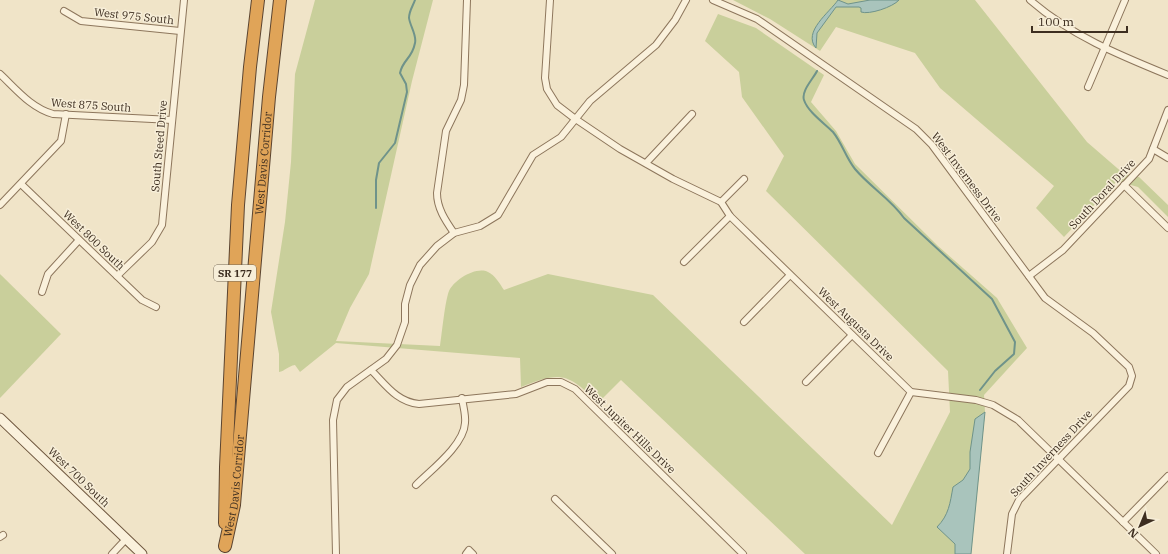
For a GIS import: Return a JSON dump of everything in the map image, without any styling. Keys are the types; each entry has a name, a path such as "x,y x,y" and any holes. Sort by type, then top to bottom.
{"highway":[{"name":"West Davis Corridor","path":"258,0 248,88 238,205 224,498 226,546 234,505 269,97 280,0"}],"street":[{"name":"South Steed Drive","path":"117,276 152,242 162,225 184,0"},
{"path":"454,233 441,213 437,202 437,193 446,131 461,100 464,85 467,0"},
{"path":"550,0 545,78 547,89 557,105 620,149 646,164 721,202 744,178"},
{"path":"336,554 334,410 337,400 347,387 389,356 402,334 410,285 420,264 437,246 454,233 480,226 498,215 511,196 523,169 533,155 560,137 590,100 656,45 686,0"},
{"name":"West Inverness Drive","path":"713,0 757,19 916,129 932,145 1045,298 1093,334 1129,367 1132,376"},
{"path":"1030,0 1056,20 1082,37 1106,49 1168,75"},
{"path":"1088,87 1106,49 1125,0"},
{"name":"West 975 South","path":"64,11 82,21 180,31"},
{"name":"West 875 South","path":"0,74 38,109 53,114 172,120"},
{"name":"South Doral Drive","path":"1029,276 1063,250 1149,159 1168,110"},
{"path":"0,205 61,141 66,114"},
{"path":"646,164 692,114"},
{"path":"1152,149 1168,158"},
{"name":"West 800 South","path":"21,184 142,300 156,307"},
{"path":"1124,185 1168,228"},
{"name":"West Augusta Drive","path":"721,202 730,216 911,392"},
{"path":"684,262 730,216"},
{"path":"42,292 48,274 79,240"},
{"path":"744,322 790,275"},
{"path":"806,382 852,335"},
{"name":"West Jupiter Hills Drive","path":"371,370 401,399 407,403 419,404 462,398 516,394 547,382 561,382 575,389 743,554"},
{"name":"South Inverness Drive","path":"1007,554 1012,514 1019,500 1129,386 1132,376"},
{"path":"878,453 911,392 976,400 993,405 1018,420 1156,554"},
{"path":"416,485 456,444 462,434 465,423 462,398"},
{"name":"West 700 South","path":"0,418 142,554"},
{"path":"1123,522 1168,476"},
{"path":"555,499 612,554"},
{"path":"112,554 126,539"}],"green space":[{"path":"315,0 433,0 412,81 369,274 350,308 336,341 440,346 449,291 460,279 472,272 478,271 491,273 504,290 548,274 653,295 892,525 950,412 948,371 766,191 784,156 742,97 739,72 705,41 718,14 756,28 824,75 811,102 836,131 855,164 938,246 997,298 1027,348 984,395 985,412 971,554 805,554 621,380 598,403 579,386 563,378 555,377 521,387 520,358 336,343 300,372 295,365 279,372 279,354 271,312 285,222 291,162 295,74"},
{"path":"733,0 975,0 1087,142 1124,174 1139,177 1168,205 1168,217 1138,187 1117,181 1064,237 1036,208 1054,186 940,88 915,53 836,27 820,51 770,19"},
{"path":"0,274 61,334 0,398"}],"water":[{"path":"838,0 848,4 870,0 899,0 886,8 865,13 861,12 861,8 859,7 836,7 817,33 816,48 812,35 819,22"},
{"path":"985,412 971,554 955,554 955,544 937,527 947,513 953,487 963,480 970,469 970,452 975,419"}],"waterway":[{"path":"376,208 376,180 379,163 395,143 407,92 406,84 400,73 401,68 414,48 415,37 409,15 415,0"},
{"path":"817,71 804,93 804,100 809,109 833,132 855,169 893,205 904,218 992,299 1015,342 1014,354 995,371 980,390"}]}
